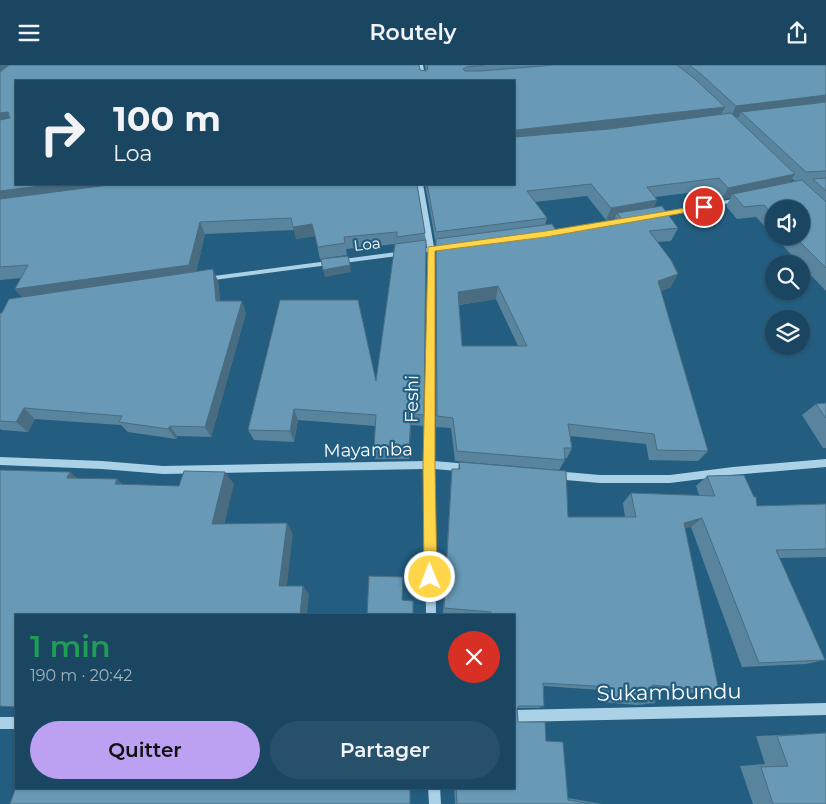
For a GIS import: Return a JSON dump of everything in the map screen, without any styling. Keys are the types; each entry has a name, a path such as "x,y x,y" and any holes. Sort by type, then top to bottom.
{"street":[{"path":"421,65 424,80"},
{"name":"Feshi","path":"420,185 431,249 429,465 431,614"},
{"path":"648,217 744,199"},
{"path":"573,229 629,220"},
{"name":"Loa","path":"202,279 459,246"},
{"name":"Mayamba","path":"0,461 75,465 122,464 163,470 429,465 476,469"},
{"path":"543,474 600,479 670,479 733,471 826,463"},
{"name":"Sukambundu","path":"515,716 826,709"},
{"path":"0,723 15,723"},
{"path":"434,789 435,804"}],"building":[{"path":"9,65 419,65 420,70 426,71 428,69 427,65 485,65 463,69 465,71 481,71 554,65 677,65 725,107 516,130 515,137 515,80 15,80 15,185 48,185 0,191 0,120 10,118 8,112 0,113 0,72"},
{"path":"689,65 826,65 826,95 736,106"},
{"path":"826,102 826,171 806,172 741,112"},
{"path":"731,113 795,174 728,188 719,178 647,187 657,200 611,208 591,184 527,191 547,218 436,232 427,185 515,185 515,137 609,129"},
{"path":"826,178 826,191 813,179"},
{"path":"802,180 826,202 826,268 803,245 810,245 810,200 765,200 765,206 744,207 733,194"},
{"path":"108,185 417,185 425,233 397,237 397,232 344,237 345,243 318,247 312,224 293,227 291,218 200,222 189,265 15,289 28,265 0,267 0,199"},
{"path":"662,206 678,228 649,231 671,260 678,274 658,281 708,451 657,450 654,434 568,424 572,448 564,448 565,460 457,451 453,418 437,416 436,239 552,224 556,230 625,223 617,213","holes":["498,286 527,346 462,346 458,292"]},
{"path":"426,240 424,415 411,414 409,449 374,449 376,415 294,409 290,431 248,430 280,300 358,300 376,381 395,244"},
{"path":"348,256 350,265 323,270 321,259"},
{"path":"213,269 216,301 242,301 205,427 170,426 168,429 119,422 122,416 24,408 16,422 0,421 0,313 2,313 9,299"},
{"path":"826,403 826,418 816,404"},
{"path":"459,462 566,471 568,517 636,517 631,493 715,496 707,476 744,475 754,497 756,497 757,506 826,504 826,549 776,550 825,660 759,663 702,518 684,523 719,691 652,685 655,703 649,703 611,700 610,687 543,683 544,706 519,706 517,708 518,722 545,722 546,741 563,742 568,800 592,804 457,804 456,789 515,789 515,614 491,614 491,612 444,608 452,469 460,469"},
{"path":"0,470 70,472 67,478 117,479 115,484 179,486 184,471 225,472 212,524 287,523 279,586 303,586 300,614 15,614 15,707 0,706"},
{"path":"369,576 403,577 402,600 413,601 413,614 367,614"},
{"path":"826,733 826,804 773,804 761,767 788,766 777,736"},
{"path":"15,789 410,789 410,804 10,804"}],"route":[{"path":"430,577 431,249 546,234 704,207"}]}
